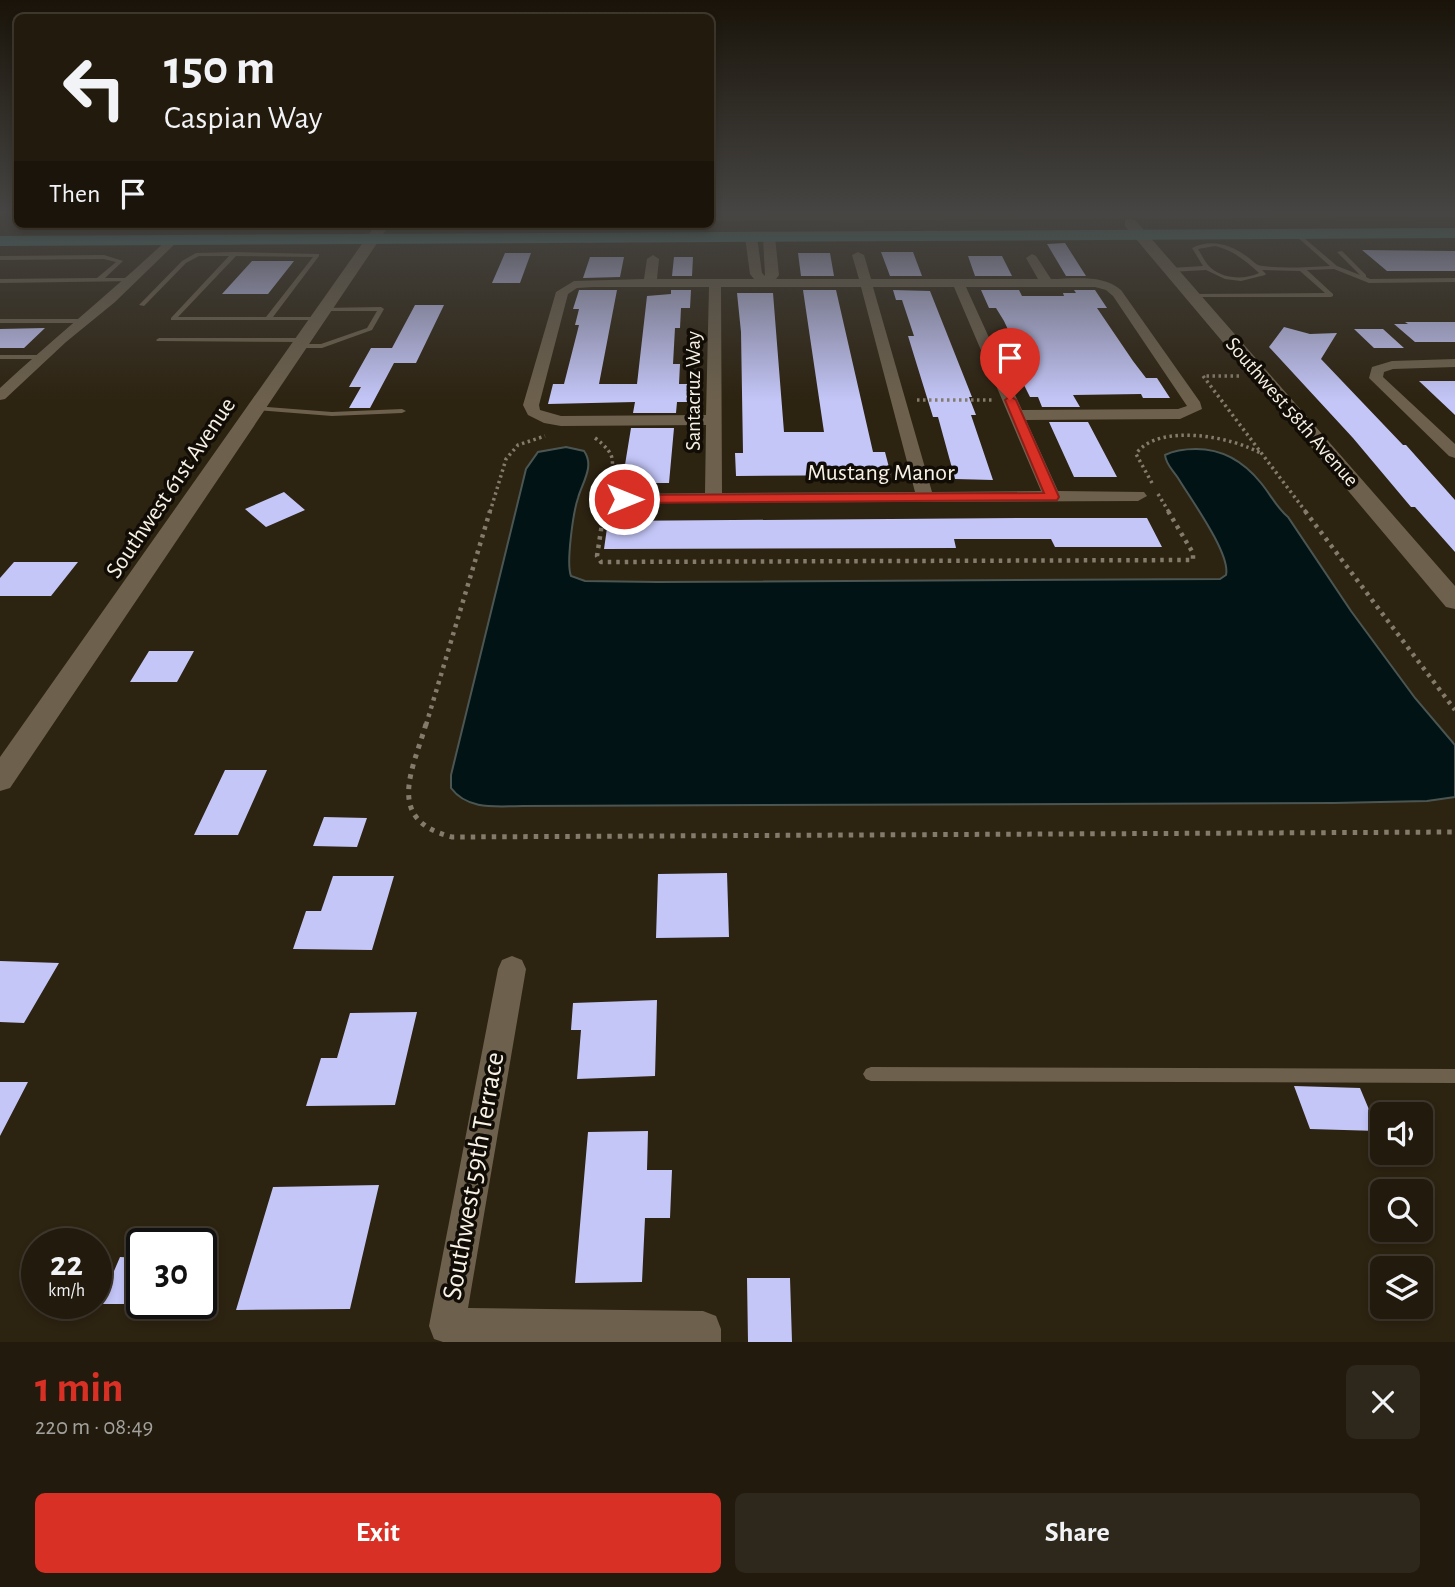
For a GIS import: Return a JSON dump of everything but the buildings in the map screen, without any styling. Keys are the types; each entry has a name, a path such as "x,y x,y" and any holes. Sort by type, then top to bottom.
{"street":[{"path":"0,396 137,276"},
{"path":"107,303 122,299 145,276"},
{"name":"Southwest 61st Avenue","path":"0,780 347,276"},
{"path":"650,283 651,276"},
{"path":"758,276 765,283"},
{"path":"765,283 772,276"},
{"path":"864,276 925,497"},
{"path":"1042,276 1046,282"},
{"name":"Southwest 58th Avenue","path":"1175,276 1455,601"},
{"path":"958,282 1052,497"},
{"path":"713,420 561,422 533,412 531,405 562,292 574,285 650,283 1087,282 1104,285 1115,290 1195,405 1194,409 1180,414 1017,415"},
{"name":"Santacruz Way","path":"713,498 715,283"},
{"path":"1455,363 1392,365 1377,370 1376,378 1455,453"},
{"name":"Mustang Manor","path":"624,499 1138,496"},
{"name":"Southwest 59th Terrace","path":"512,969 447,1326 703,1329 702,1342"}],"lane":[{"path":"99,280 104,276"},
{"path":"142,305 171,276"},
{"path":"159,340 300,343 322,346 370,329 381,309 269,318 173,319 214,276"},
{"path":"269,318 301,276"},
{"path":"1218,276 1241,280 1257,276"},
{"path":"1192,295 1331,295 1309,276"},
{"path":"1356,276 1369,281 1455,280"},
{"path":"1364,276 1369,281"},
{"path":"0,281 133,279"},
{"path":"0,321 84,321"},
{"path":"0,357 42,357"},
{"path":"257,408 332,414 402,411"},
{"path":"871,1074 1455,1076"}],"path":[{"path":"1241,376 1203,376 1455,710"},
{"path":"916,400 999,400"},
{"path":"551,435 517,444 506,459 410,777 410,813 419,825 433,833 466,836 1455,832"},
{"path":"589,436 607,445 613,458 597,556 601,562 1193,559 1193,553 1138,460 1138,448 1142,443 1157,438 1210,437 1241,443 1262,454"}],"shaded area":[{"path":"566,447 584,451 588,463 572,526 569,561 571,576 585,581 658,582 1220,579 1226,575 1226,566 1216,540 1168,465 1165,455 1196,449 1224,454 1248,469 1288,517 1351,611 1415,698 1455,745 1455,797 1427,801 1334,803 484,806 466,801 451,788 451,775 526,469 538,452"}],"route":[{"path":"624,499 1052,497 1010,400"}]}
